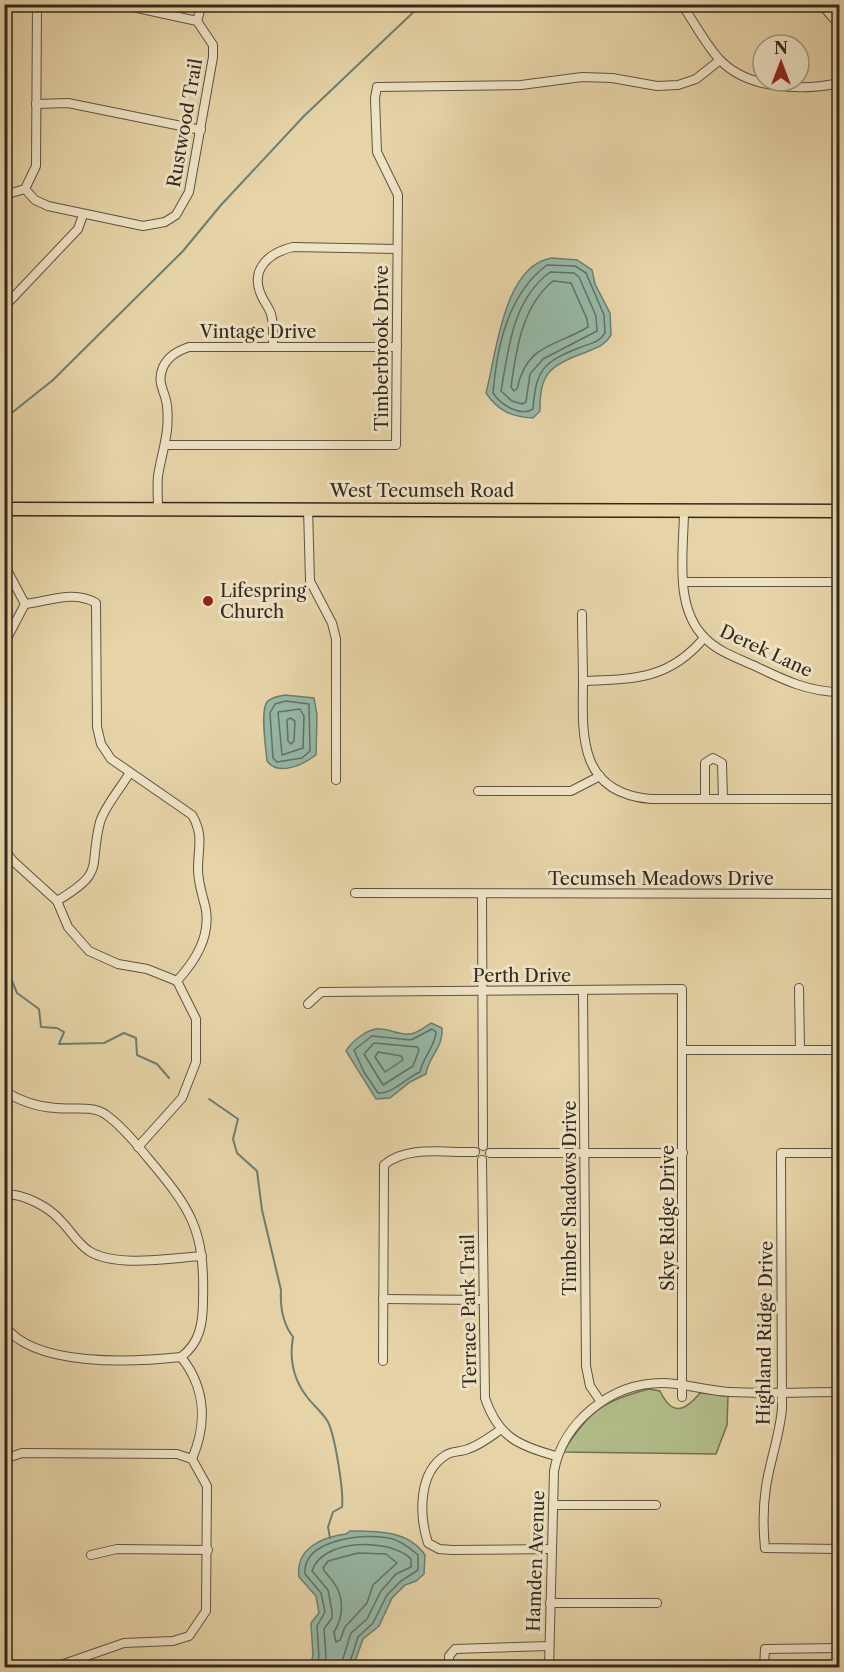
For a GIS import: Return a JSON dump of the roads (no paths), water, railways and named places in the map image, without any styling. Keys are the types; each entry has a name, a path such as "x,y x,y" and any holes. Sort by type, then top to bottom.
{"main road":[{"name":"West Tecumseh Road","path":"4,509 840,511"}],"street":[{"path":"4,195 25,189 36,166 37,4"},
{"path":"119,4 196,21 202,4"},
{"path":"682,4 720,60 732,70 755,81 801,87 840,83"},
{"path":"821,4 840,26"},
{"name":"Rustwood Trail","path":"25,189 35,200 48,207 83,215 143,225 165,222 176,215 189,192 213,57 213,45 196,21"},
{"name":"Timberbrook Drive","path":"167,445 396,445 398,195 377,152 375,98 377,87 521,85 582,77 612,78 657,86 678,85 696,79 720,60"},
{"path":"36,104 68,103 201,130"},
{"path":"4,307 78,229 83,215"},
{"path":"273,346 271,312 259,289 259,270 265,259 280,250 293,247 397,249"},
{"name":"Vintage Drive","path":"158,509 158,475 167,445 168,404 160,378 162,367 170,357 189,347 397,347"},
{"path":"308,508 310,581 332,623 336,639 336,780"},
{"name":"Derek Lane","path":"684,510 684,582 688,613 704,638 718,648 794,684 821,692 840,692"},
{"path":"4,560 26,604"},
{"path":"684,582 840,582"},
{"path":"26,604 64,597 85,597 96,603 97,728 101,744 111,759 129,774 192,815 199,826 202,840 199,886 206,911 206,930 200,951 177,981"},
{"path":"4,644 26,604"},
{"path":"582,614 583,740 587,757 609,785 635,797 840,799"},
{"path":"583,681 620,681 650,676 683,658 704,638"},
{"path":"705,799 705,763 713,758 722,763 723,799"},
{"path":"57,901 84,885 96,864 101,820 129,774"},
{"path":"478,791 571,791 600,776"},
{"path":"4,849 13,861 57,901 68,927 89,951 117,963 147,969 177,981 196,1019 196,1062 182,1098 138,1147"},
{"name":"Tecumseh Meadows Drive","path":"355,893 840,894"},
{"path":"482,894 483,1146 490,1153 683,1153"},
{"path":"799,988 800,1050"},
{"name":"Perth Drive","path":"308,1004 321,992 682,989 682,1050"},
{"name":"Timber Shadows Drive","path":"583,990 586,1366 590,1386 601,1402"},
{"path":"682,1050 840,1050"},
{"name":"Skye Ridge Drive","path":"682,1050 682,1397"},
{"path":"4,1091 37,1105 104,1113 138,1147 188,1208 199,1236 202,1256 202,1325 193,1345 181,1357 128,1360 65,1357 46,1352 6,1330"},
{"path":"475,1152 477,1148 483,1146"},
{"path":"475,1152 477,1158 482,1161 488,1158 490,1153"},
{"path":"383,1361 384,1165 393,1157 408,1153 475,1152"},
{"name":"Highland Ridge Drive","path":"840,1153 781,1153 782,1392 779,1433 766,1488 765,1548 840,1549"},
{"name":"Terrace Park Trail","path":"482,1161 485,1398 500,1430"},
{"path":"4,1194 33,1201 50,1210 89,1251 105,1258 134,1260 202,1256"},
{"path":"383,1299 483,1300"},
{"path":"181,1357 195,1382 204,1423 202,1436 192,1459"},
{"path":"552,1549 452,1550 439,1549 429,1544 424,1530 425,1480 434,1465 448,1454 467,1450 500,1430 530,1449 556,1456 574,1427 601,1402 616,1393 638,1386 663,1383 724,1392 840,1392"},
{"path":"4,1459 22,1453 177,1454 192,1459 207,1486 206,1611 189,1636 173,1641 124,1643 52,1668"},
{"name":"Hamden Avenue","path":"549,1668 556,1456"},
{"path":"553,1505 656,1505"},
{"path":"91,1555 117,1549 208,1550"},
{"path":"550,1603 657,1603"},
{"path":"449,1668 449,1656 455,1649 549,1646"},
{"path":"764,1668 765,1649 840,1648"}],"water":[{"path":"552,258 577,260 592,270 595,284 610,313 611,335 599,347 572,357 555,367 549,373 542,388 540,411 533,418 518,416 501,409 486,393 498,336 512,294 522,277 536,264"},
{"path":"285,695 314,698 317,715 316,755 305,762 285,769 272,766 267,761 264,713 267,702"},
{"path":"431,1023 442,1028 442,1035 426,1074 410,1082 390,1098 376,1099 346,1051 357,1039 371,1030 381,1029 410,1034"},
{"path":"350,1531 391,1534 410,1541 425,1555 424,1574 416,1581 405,1585 392,1598 379,1626 363,1639 353,1667 309,1667 313,1656 311,1623 319,1613 316,1596 299,1577 301,1558 306,1551 320,1541"}],"waterway":[{"path":"4,419 53,380 183,251 221,205 304,116 422,4"},
{"path":"4,962 17,993 39,1009 41,1027 57,1028 64,1032 59,1044 104,1043 124,1033 136,1038 137,1055 157,1064 169,1078"},
{"path":"209,1099 238,1119 233,1139 237,1153 257,1171 262,1210 281,1290 283,1315 293,1337 292,1361 295,1376 302,1390 326,1419 331,1429 342,1489 342,1507 333,1512 328,1527 330,1538"}],"place":[{"name":"Lifespring Church","path":"208,601"}]}
